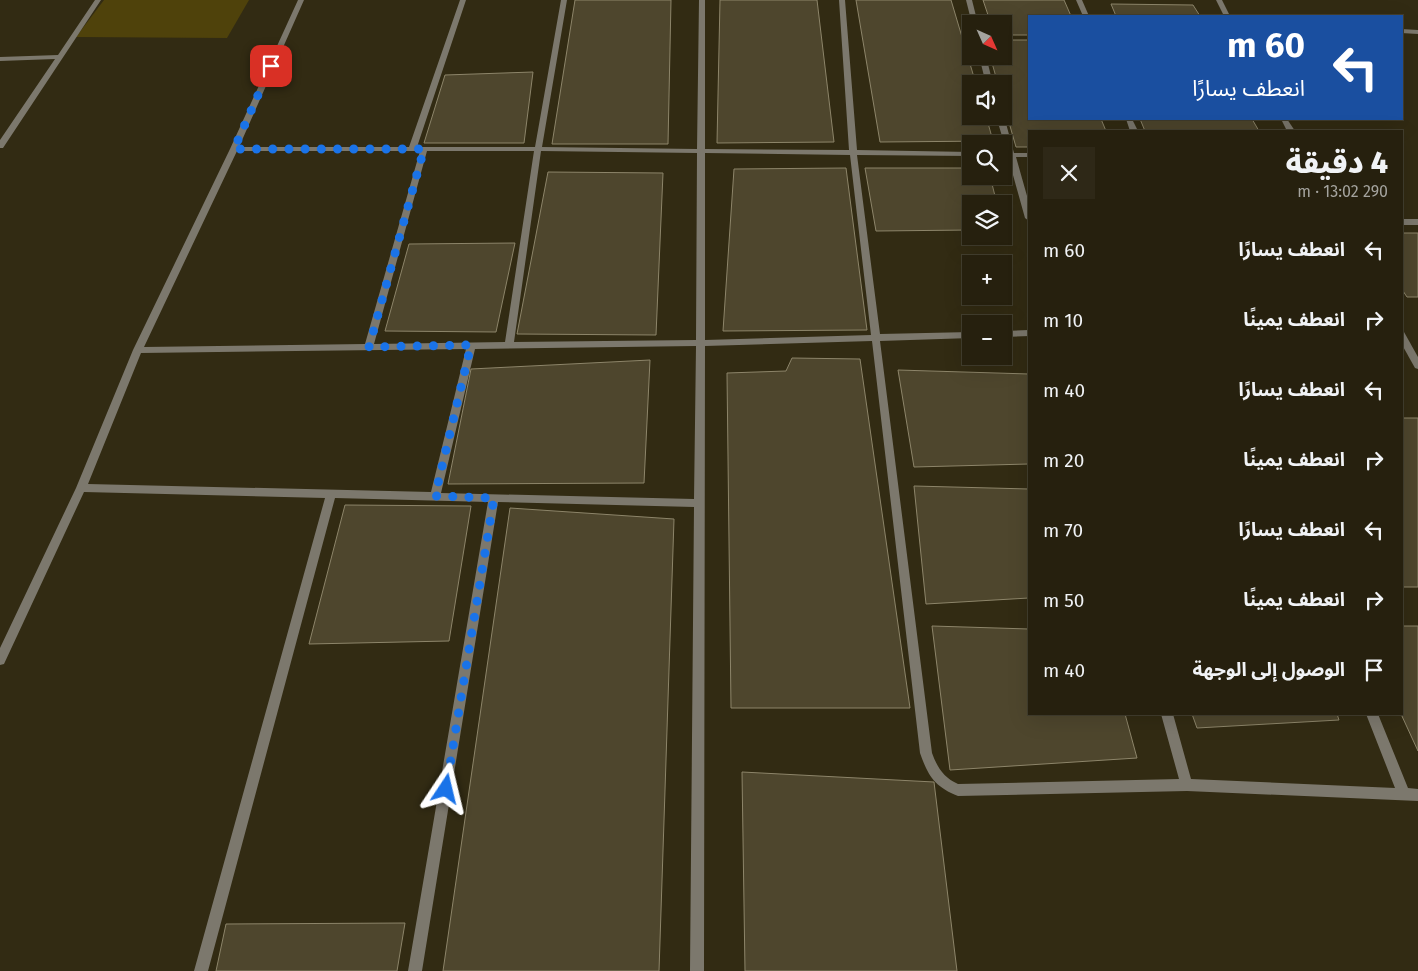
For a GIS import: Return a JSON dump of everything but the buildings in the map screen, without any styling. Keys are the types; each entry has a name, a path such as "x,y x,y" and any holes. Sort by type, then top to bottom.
{"street":[{"path":"0,146 98,0"},
{"path":"0,660 81,488 138,350 234,149 301,0"},
{"path":"412,149 463,0"},
{"path":"509,345 538,149 564,0"},
{"path":"697,971 702,0"},
{"path":"842,0 853,151 926,753 931,768 939,780 958,790 1187,785 1418,795"},
{"path":"969,0 973,15"},
{"path":"1079,0 1086,15"},
{"path":"1220,0 1227,15"},
{"path":"1403,31 1418,32"},
{"path":"0,59 60,57"},
{"path":"234,149 853,151 962,154"},
{"path":"369,347 424,149"},
{"path":"1012,155 1028,155"},
{"path":"1012,167 1028,215"},
{"path":"1403,222 1418,222"},
{"path":"1012,334 1028,333"},
{"path":"138,350 700,344 962,335"},
{"path":"1403,338 1418,366"},
{"path":"435,496 471,345"},
{"path":"81,488 700,503"},
{"path":"201,971 331,494"},
{"path":"415,971 494,498"},
{"path":"1167,715 1187,785"},
{"path":"1372,715 1404,795"}],"shaded area":[{"path":"104,0 249,0 227,38 76,37"}],"route":[{"path":"271,66 234,149 424,149 369,347 471,345 435,496 494,498 446,789"}]}
